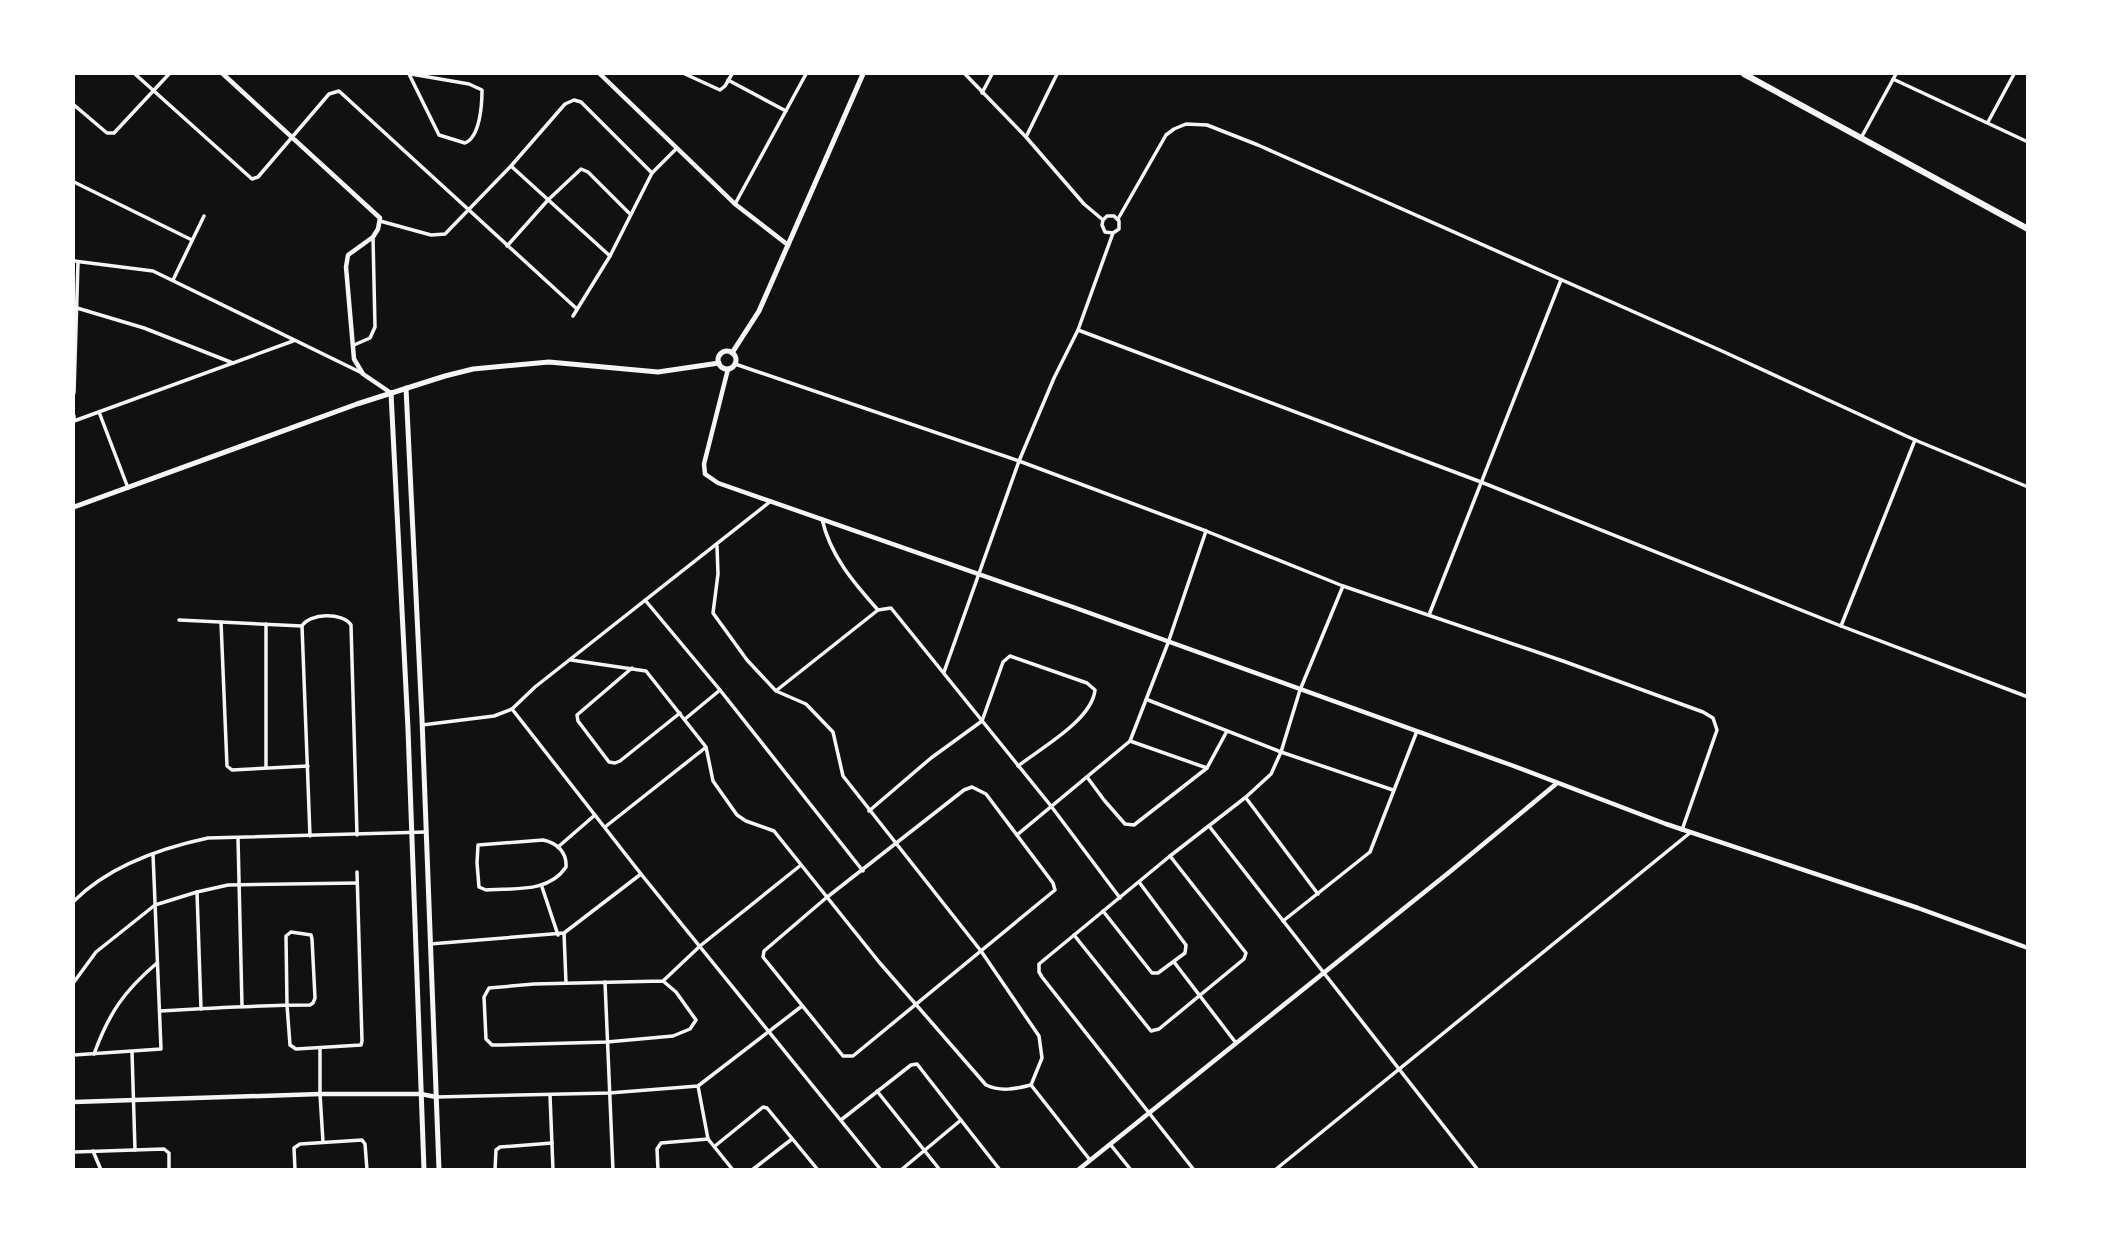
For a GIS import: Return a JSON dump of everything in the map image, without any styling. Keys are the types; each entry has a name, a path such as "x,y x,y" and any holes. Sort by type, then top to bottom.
{"main road":[{"path":"732,353 756,318 863,74"},
{"path":"1744,74 2028,229"},
{"path":"722,353 732,353 736,358 735,364 728,369 722,368 719,363 722,353"},
{"path":"74,507 391,393 473,369 549,362 658,372 719,363"},
{"path":"406,388 439,1170"},
{"path":"391,393 402,600 424,1170"},
{"path":"398,530 414,529"},
{"path":"399,540 414,538"},
{"path":"402,600 416,600"}],"street":[{"path":"135,74 252,179 258,177 329,94 339,91 577,309"},
{"path":"74,105 110,134 118,131 169,74"},
{"path":"223,74 368,206 380,221 439,236 447,233 511,166 565,104 575,100 581,102 652,173"},
{"path":"410,74 469,84 482,90 474,137 469,142 439,135 410,74"},
{"path":"600,74 735,204 788,245"},
{"path":"685,74 718,90 725,86 732,74"},
{"path":"735,204 806,74"},
{"path":"965,74 1026,137 1084,204 1103,220 1104,230 1113,233"},
{"path":"982,93 992,74"},
{"path":"1026,137 1057,74"},
{"path":"1988,122 2014,74"},
{"path":"1861,138 1894,76 2028,142"},
{"path":"728,80 786,111"},
{"path":"944,672 1018,461 1078,330 1113,233 1119,229 1118,219 1166,135 1180,125 1207,125 1258,145 1722,351 1915,440 2028,487"},
{"path":"573,316 610,256 652,173 677,148"},
{"path":"511,166 610,256"},
{"path":"507,246 572,175 583,169 630,214"},
{"path":"74,182 192,240"},
{"path":"1103,220 1112,215 1118,219"},
{"path":"173,281 204,216"},
{"path":"352,346 370,338 374,333 373,237 380,221"},
{"path":"363,374 354,359 352,346 346,261 350,253 373,237"},
{"path":"74,393 76,261 153,271 363,374 391,393"},
{"path":"1429,615 1561,281"},
{"path":"76,308 144,328 233,363"},
{"path":"1078,330 1481,482 1841,626 2028,697"},
{"path":"74,415 74,421 295,341"},
{"path":"735,364 1018,461 1206,531 1343,586 1665,698 1713,718 1717,730 1682,830"},
{"path":"728,369 704,471 718,483 1417,731 1682,830 1918,908 2028,948"},
{"path":"99,412 128,488"},
{"path":"1841,626 1915,440"},
{"path":"422,725 494,716 512,709 771,501"},
{"path":"822,519 831,548 857,586 878,610"},
{"path":"1017,835 1130,741 1148,700 1206,531"},
{"path":"717,546 718,574 713,613 747,660 776,691 806,704 833,732 842,776 981,951 1039,1036 1042,1058 1031,1085"},
{"path":"1194,1170 1039,972 1041,962 1271,774 1281,752 1300,690 1343,586"},
{"path":"645,600 863,871"},
{"path":"776,691 878,610 886,607 894,611 1051,806 1120,898"},
{"path":"310,836 302,626 312,617 343,617 351,625 357,835"},
{"path":"179,620 302,626"},
{"path":"221,622 226,766 232,770 308,766"},
{"path":"266,624 266,767"},
{"path":"869,811 931,758 982,721 1003,662 1008,657 1093,686 1095,693 1092,702 1080,718 1018,766"},
{"path":"571,660 646,671 706,747 713,780 737,815 774,831 826,898 986,1085 1005,1090 1031,1085"},
{"path":"632,668 577,715 578,721 609,761 620,761 680,713"},
{"path":"685,719 720,690"},
{"path":"1148,700 1281,752 1393,790"},
{"path":"512,709 641,874 881,1170"},
{"path":"1283,921 1370,852 1417,731"},
{"path":"1087,777 1125,824 1132,825 1207,768 1227,732"},
{"path":"1130,741 1207,768"},
{"path":"605,827 706,747"},
{"path":"1078,1170 1324,974 1556,783"},
{"path":"972,787 986,794 1053,883 1055,890 853,1056 846,1057 840,1054 763,957 763,953 826,898 863,871 964,790 972,787"},
{"path":"1245,797 1318,894"},
{"path":"558,847 595,815"},
{"path":"1209,826 1475,1168"},
{"path":"74,901 114,872 176,845 208,838 426,832"},
{"path":"1275,1170 1690,832"},
{"path":"238,838 243,1006"},
{"path":"543,840 552,842 564,853 566,867 561,874 541,887 481,889 478,883 478,845 543,840"},
{"path":"74,1055 159,1050 161,1045 153,854"},
{"path":"1074,935 1151,1031 1159,1029 1201,997 1244,959 1246,953 1170,856"},
{"path":"663,981 700,946 801,864"},
{"path":"160,1012 243,1006 287,1005 310,1005 315,1001 310,933 291,932 286,936 287,1005 290,1045 296,1049 358,1046 362,1041 357,872"},
{"path":"430,944 558,935 641,874"},
{"path":"1104,911 1152,973 1158,973 1174,962 1186,951 1186,944 1139,882"},
{"path":"74,982 96,952 155,905 197,892 239,885 357,883"},
{"path":"541,887 558,935"},
{"path":"197,892 201,1009"},
{"path":"564,933 566,983"},
{"path":"1174,962 1236,1043"},
{"path":"94,1054 104,1026 119,1001 135,982 157,963"},
{"path":"663,981 676,992 694,1016 693,1026 684,1033 673,1036 607,1042 500,1045 488,1042 484,997 487,989 494,986 605,982 663,981"},
{"path":"605,982 613,1170"},
{"path":"74,1102 320,1094 421,1094 436,1097 550,1095 698,1086 802,1006"},
{"path":"320,1048 323,1142"},
{"path":"132,1052 135,1150"},
{"path":"841,1121 911,1065 917,1064 1000,1170"},
{"path":"1031,1085 1090,1160"},
{"path":"698,1086 708,1139 733,1170"},
{"path":"877,1091 940,1170"},
{"path":"550,1095 553,1170"},
{"path":"715,1146 763,1107 767,1108 818,1170"},
{"path":"901,1170 961,1120"},
{"path":"658,1170 657,1149 661,1143 708,1139"},
{"path":"752,1170 792,1139"},
{"path":"295,1170 293,1154 296,1146 364,1141 367,1170"},
{"path":"495,1170 496,1150 500,1147 552,1143"},
{"path":"1110,1144 1131,1170"},
{"path":"74,1152 167,1150 169,1170"},
{"path":"93,1151 101,1170"}]}
